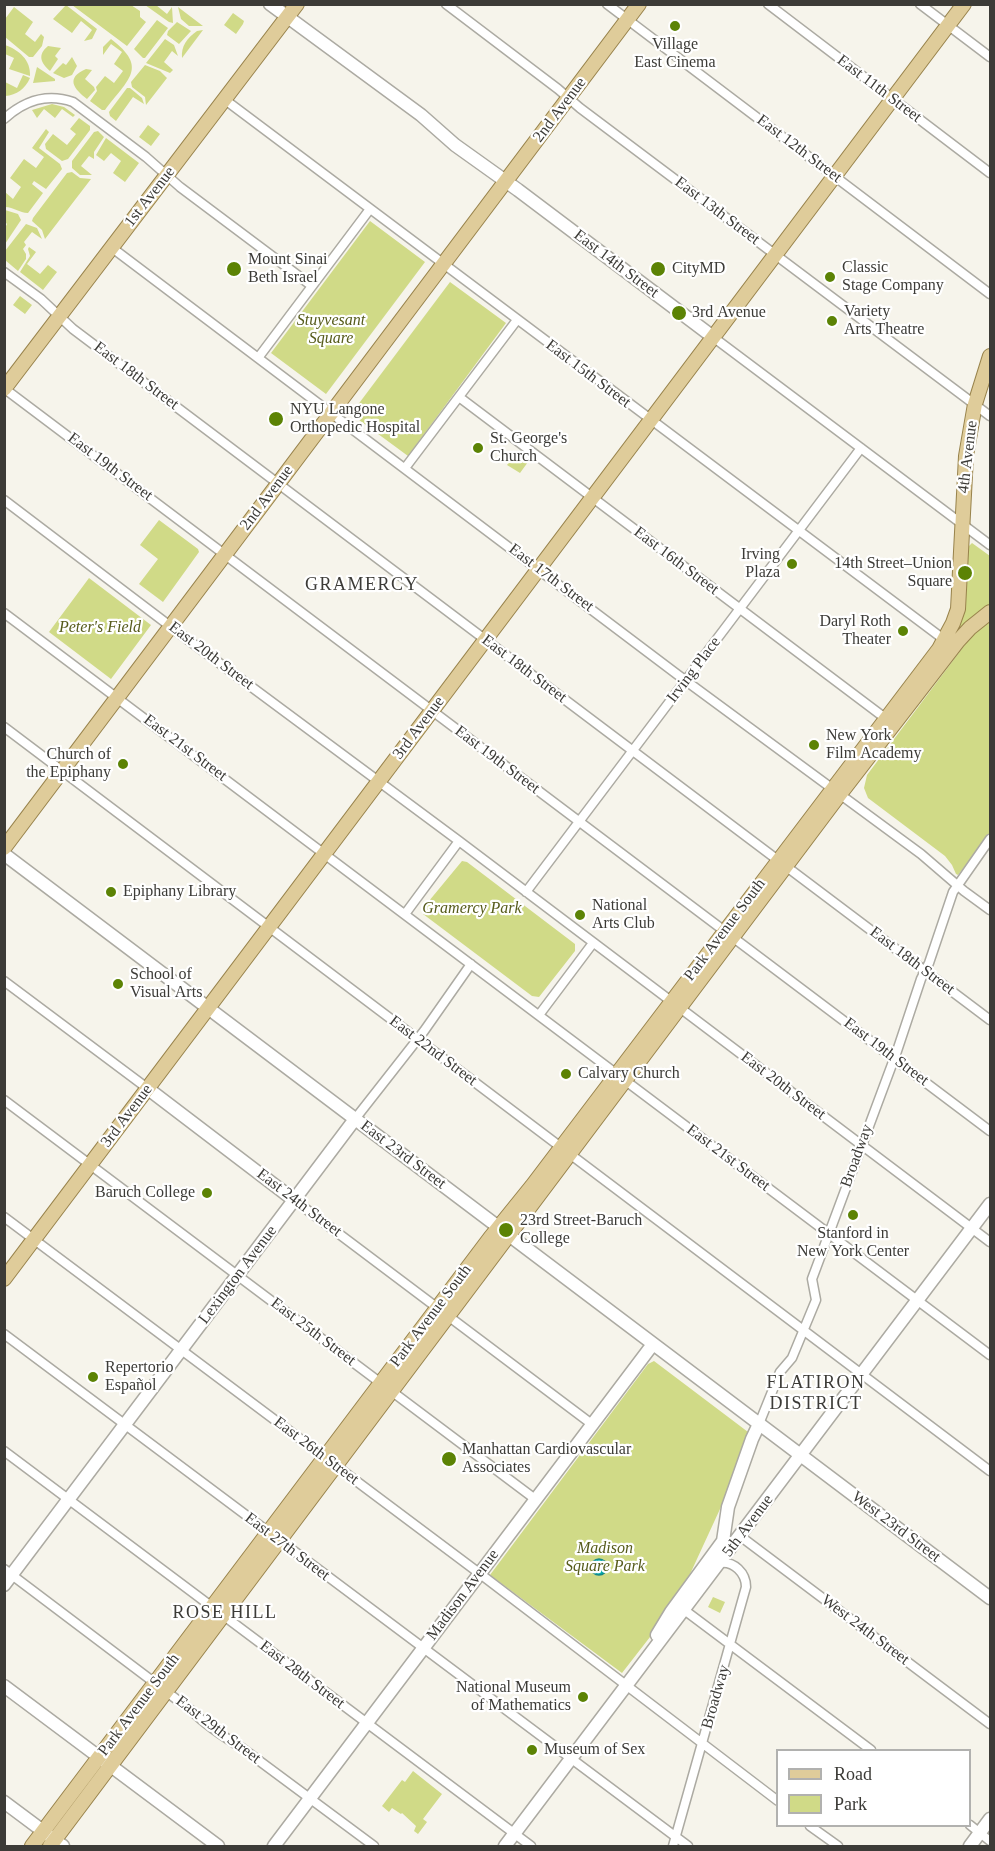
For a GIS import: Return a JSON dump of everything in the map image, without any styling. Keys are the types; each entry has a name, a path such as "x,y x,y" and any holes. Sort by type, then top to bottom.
{"main road":[{"name":"East 14th Street","path":"270,4 713,337"},
{"name":"1st Avenue","path":"5,389 297,4"},
{"name":"2nd Avenue","path":"4,848 639,4"},
{"name":"3rd Avenue","path":"4,1279 964,4"},
{"name":"4th Avenue","path":"949,644 959,605 965,463 975,404 990,356"},
{"path":"949,644 990,612"},
{"name":"Park Avenue South","path":"32,1846 53,1841 155,1683 381,1383 443,1311 949,644"},
{"name":"East 23rd Street","path":"4,854 802,1455"},
{"name":"East 24th Street","path":"147,1088 294,1200"},
{"name":"Lexington Avenue","path":"7,1576 69,1500 355,1119"},
{"name":"5th Avenue","path":"505,1846 643,1664 681,1607 720,1563 990,1204"},
{"name":"Park Avenue South","path":"105,1762 167,1692 393,1391 443,1311"},
{"name":"Madison Avenue","path":"274,1846 653,1344"},
{"path":"681,1607 723,1541 728,1507 759,1424"},
{"name":"West 23rd Street","path":"802,1455 990,1598"},
{"path":"4,1686 218,1846"},
{"path":"4,1802 53,1841"},
{"path":"970,1846 985,1837 990,1819"}],"street":[{"name":"East 13th Street","path":"446,4 990,416"},
{"name":"East 12th Street","path":"607,4 990,294"},
{"name":"East 11th Street","path":"768,4 990,173"},
{"path":"920,4 990,57"},
{"path":"4,119 15,109 39,98 62,98 73,102 147,157 180,187 312,286"},
{"name":"East 15th Street","path":"224,99 949,644"},
{"path":"258,358 370,209"},
{"name":"East 17th Street","path":"111,247 686,681 921,854 990,910"},
{"name":"East 18th Street","path":"4,272 278,484 990,1020"},
{"path":"405,468 518,320"},
{"name":"East 14th Street","path":"713,337 990,545"},
{"name":"East 19th Street","path":"5,389 990,1131"},
{"name":"East 16th Street","path":"459,397 890,722"},
{"name":"Irving Place","path":"526,892 861,448"},
{"name":"East 20th Street","path":"4,500 990,1242"},
{"name":"East 21st Street","path":"4,613 990,1355"},
{"name":"East 22nd Street","path":"4,727 990,1471"},
{"name":"Broadway","path":"759,1424 780,1372 792,1358 816,1295 812,1279 957,884 990,839"},
{"path":"405,914 459,841"},
{"path":"539,1015 594,943"},
{"name":"Lexington Avenue","path":"355,1119 417,1039 471,963"},
{"name":"East 24th Street","path":"4,981 147,1088"},
{"name":"East 25th Street","path":"4,1100 536,1499"},
{"name":"East 24th Street","path":"294,1200 593,1425"},
{"name":"East 26th Street","path":"4,1217 479,1573 776,1800"},
{"name":"East 27th Street","path":"4,1334 570,1760 688,1846"},
{"name":"East 28th Street","path":"4,1451 531,1846"},
{"name":"West 24th Street","path":"740,1536 990,1724"},
{"name":"Broadway","path":"673,1846 731,1645 746,1581 735,1567 728,1563 720,1563"},
{"name":"East 29th Street","path":"7,1576 155,1683 226,1740 242,1748 374,1846"},
{"path":"681,1607 869,1749"},
{"path":"971,1826 985,1837"},
{"path":"811,1827 838,1846"}],"green space":[{"path":"66,5 97,29 92,39 84,41 92,30 81,21 72,33 53,19"},
{"path":"72,5 131,5 140,11 140,17 146,22 127,46"},
{"path":"145,5 156,5 167,14 172,7 173,23 169,22"},
{"path":"14,7 33,22 25,34 35,42 41,34 44,37 42,46 33,57 29,57 5,37 5,19"},
{"path":"178,7 203,26 189,26 181,19"},
{"path":"233,13 244,21 236,34 224,25"},
{"path":"157,20 168,28 143,58 134,49"},
{"path":"177,22 191,31 179,44 167,35"},
{"path":"203,30 182,58 188,39 197,31"},
{"path":"111,39 123,49 129,58 132,66 131,74 105,110 102,110 90,101 97,91 96,87 105,76 114,83 123,71 114,64 122,52 111,44 103,55 103,47"},
{"path":"165,39 174,45 178,56 172,51 164,62 173,70 170,73 146,63"},
{"path":"5,45 23,56 30,70 30,76 9,69 14,58 5,54"},
{"path":"48,46 61,48 55,56 58,59 50,71 44,65 41,56"},
{"path":"72,57 77,66 72,75 64,78 53,73 63,63 66,65"},
{"path":"145,65 160,71 167,78 146,105 145,97 132,87 131,82"},
{"path":"37,67 55,79 55,81 33,83"},
{"path":"86,69 92,70 85,79 95,90 87,99 74,84 75,76"},
{"path":"23,75 30,78 26,85 17,93 5,96 5,82 17,88"},
{"path":"127,88 142,98 144,104 133,97 116,121 109,112"},
{"path":"52,104 64,107 75,115 73,117 62,109 55,118 44,109 37,118 32,110"},
{"path":"79,118 90,126 90,130 68,159 62,161 46,149 45,144 53,134 67,145 76,134 70,129"},
{"path":"148,125 160,134 151,146 139,137"},
{"path":"46,129 49,132 39,148 60,164 62,169 46,189 34,181 32,184 43,193 28,213 5,207 5,192 13,199 21,187 10,178 24,159 36,168 44,157 32,148"},
{"path":"98,131 104,137 94,152 94,159 89,156 81,166 92,175 80,175 72,168 72,161 94,132"},
{"path":"106,138 139,163 125,182 113,173 121,161 111,153 104,161 96,155"},
{"path":"72,172 80,178 91,179 45,239 42,230 32,221 33,218 67,173"},
{"path":"5,210 18,214 21,220 5,244 7,224"},
{"name":"Stuyvesant Square","path":"370,221 425,262 326,394 271,353"},
{"path":"26,224 37,228 42,239 32,232 24,242 26,245 23,249 26,259 18,271 5,260 5,251"},
{"path":"29,247 36,252 27,264 40,274 48,265 57,272 43,290 20,272 30,256"},
{"name":"Stuyvesant Square","path":"450,282 506,323 408,456 351,414"},
{"path":"20,296 32,305 25,314 13,305"},
{"path":"516,453 528,462 520,473 507,465"},
{"path":"159,520 199,552 163,602 139,584 158,559 140,545"},
{"path":"972,543 990,556 990,606 955,634 965,610 968,547"},
{"name":"Peter's Field","path":"89,578 151,625 111,679 49,632"},
{"path":"990,621 990,834 958,875 945,856 868,798 864,788 867,775 970,638"},
{"name":"Gramercy Park","path":"462,861 467,862 575,944 575,951 539,997 532,996 423,914 424,907"},
{"name":"Madison Square Park","path":"654,1361 748,1432 726,1496 691,1572 664,1619 622,1673 490,1575 648,1364"},
{"path":"713,1597 725,1602 720,1613 708,1607"},
{"path":"413,1771 442,1794 423,1819 427,1822 418,1834 414,1831 416,1826 402,1813 392,1808 389,1812 382,1806 402,1780 405,1782"}],"water":[{"path":"596,1559 602,1559 607,1567 605,1573 596,1575 591,1570 591,1564"}],"place":[{"name":"Village East Cinema","path":"675,26"},
{"name":"Mount Sinai Beth Israel","path":"234,269"},
{"name":"CityMD","path":"658,269"},
{"name":"Classic Stage Company","path":"830,277"},
{"name":"3rd Avenue","path":"679,313"},
{"name":"Variety Arts Theatre","path":"832,321"},
{"name":"NYU Langone Orthopedic Hospital","path":"276,419"},
{"name":"St. George's Church","path":"478,448"},
{"name":"Irving Plaza","path":"792,564"},
{"name":"14th Street–Union Square","path":"965,573"},
{"name":"Daryl Roth Theater","path":"903,631"},
{"name":"New York Film Academy","path":"814,745"},
{"name":"Church of the Epiphany","path":"123,764"},
{"name":"Epiphany Library","path":"111,892"},
{"name":"National Arts Club","path":"580,915"},
{"name":"School of Visual Arts","path":"118,984"},
{"name":"Calvary Church","path":"566,1074"},
{"name":"Baruch College","path":"207,1193"},
{"name":"Stanford in New York Center","path":"853,1215"},
{"name":"23rd Street-Baruch College","path":"506,1230"},
{"name":"Repertorio Español","path":"93,1377"},
{"name":"Manhattan Cardiovascular Associates","path":"449,1459"},
{"name":"National Museum of Mathematics","path":"583,1697"},
{"name":"Museum of Sex","path":"532,1750"}],"district":[{"name":"GRAMERCY","path":"362,585"},
{"name":"FLATIRON DISTRICT","path":"816,1393"},
{"name":"ROSE HILL","path":"225,1613"}]}
